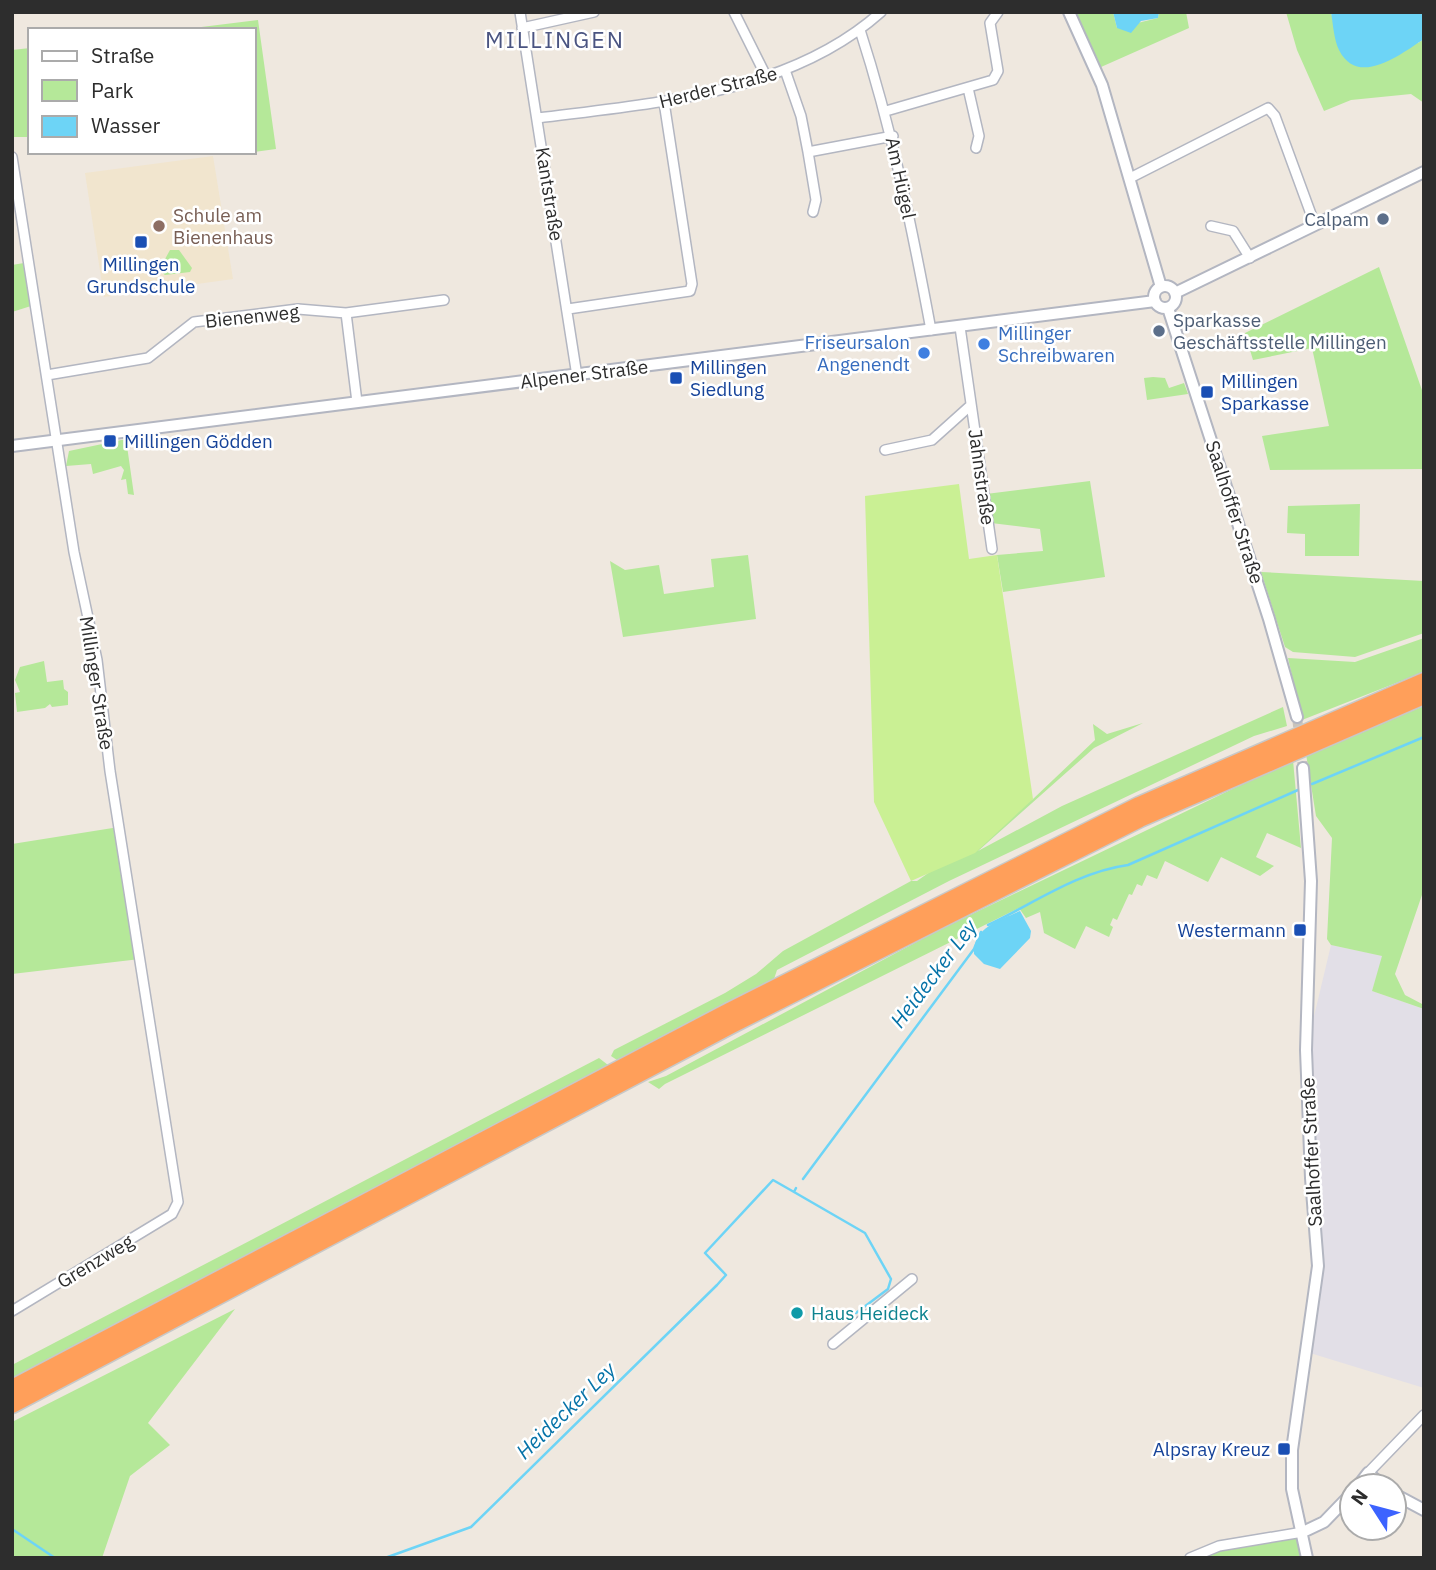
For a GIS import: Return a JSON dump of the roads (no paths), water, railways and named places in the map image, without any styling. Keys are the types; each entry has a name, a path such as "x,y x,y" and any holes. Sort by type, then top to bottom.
{"highway":[{"path":"12,1388 729,1011 1114,817 1424,681"},
{"path":"12,1405 732,1025 1140,819 1424,696"}],"street":[{"name":"Kantstraße","path":"520,12 569,309 577,376"},
{"path":"522,28 594,12"},
{"path":"734,12 766,76"},
{"name":"Herder Straße","path":"538,118 664,102 785,71 827,51 860,30 881,12"},
{"path":"887,111 968,88 997,76 990,23 998,12"},
{"path":"1069,12 1102,85 1132,177 1161,287"},
{"name":"Am Hügel","path":"860,30 893,136 931,330"},
{"path":"785,71 801,116 816,200 813,212"},
{"path":"968,88 979,136 976,148"},
{"path":"569,309 690,291 692,284 664,102"},
{"path":"1132,177 1268,108 1275,116 1315,225"},
{"path":"808,152 893,136"},
{"name":"Millinger Straße","path":"12,157 74,552 97,660 110,771 177,1209"},
{"path":"1175,293 1424,173"},
{"path":"1211,226 1233,231 1250,258"},
{"path":"1161,287 1171,288 1175,293 1174,303 1168,308 1159,306 1155,301 1155,294 1161,287"},
{"name":"Bienenweg","path":"47,375 148,358 194,322 298,309 346,313 444,300"},
{"name":"Alpener Straße","path":"12,446 1155,301"},
{"name":"Saalhoffer Straße","path":"1168,308 1269,619 1297,717"},
{"path":"346,313 357,402"},
{"name":"Jahnstraße","path":"960,327 992,550"},
{"name":"Jahnstraße","path":"885,450 932,440 971,405"},
{"name":"Saalhoffer Straße","path":"1303,768 1311,881 1306,1050 1311,1178 1318,1266 1292,1450 1292,1489 1303,1532"},
{"name":"Grenzweg","path":"12,1311 177,1209"},
{"path":"833,1344 912,1279"},
{"path":"1370,1472 1424,1415"},
{"path":"1408,1501 1424,1510"},
{"path":"1190,1558 1219,1545 1303,1532 1324,1522 1338,1508"},
{"path":"1303,1532 1307,1558"}],"water":[{"path":"1113,12 1159,12 1158,18 1141,21 1131,33 1117,28"},
{"path":"1331,12 1424,12 1424,39 1380,64 1357,66 1347,61 1339,50"},
{"path":"1020,911 1031,931 1030,938 1000,969 984,964 974,954 978,937 996,921"}],"waterway":[{"path":"1312,784 1424,737"},
{"name":"Heidecker Ley","path":"988,925 1091,874 1128,865 1298,790"},
{"name":"Heidecker Ley","path":"803,1179 974,949 981,932"},
{"name":"Heidecker Ley","path":"385,1558 471,1527 726,1275 705,1253 773,1180 794,1192 796,1188"},
{"path":"794,1192 865,1233 891,1279 888,1289 856,1313"},
{"path":"12,1529 55,1558"}],"tunnel":[{"path":"1297,717 1303,768"}],"place":[{"name":"Calpam","path":"1383,219"},
{"name":"Schule am Bienenhaus","path":"159,226"},
{"name":"Millingen Grundschule","path":"141,242"},
{"name":"Sparkasse Geschäftsstelle Millingen","path":"1159,331"},
{"name":"Millinger Schreibwaren","path":"984,344"},
{"name":"Friseursalon Angenendt","path":"924,353"},
{"name":"Millingen Siedlung","path":"676,378"},
{"name":"Millingen Sparkasse","path":"1207,392"},
{"name":"Millingen Gödden","path":"110,441"},
{"name":"Westermann","path":"1300,930"},
{"name":"Haus Heideck","path":"797,1313"},
{"name":"Alpsray Kreuz","path":"1284,1449"}],"district":[{"name":"MILLINGEN","path":"555,40"}]}
